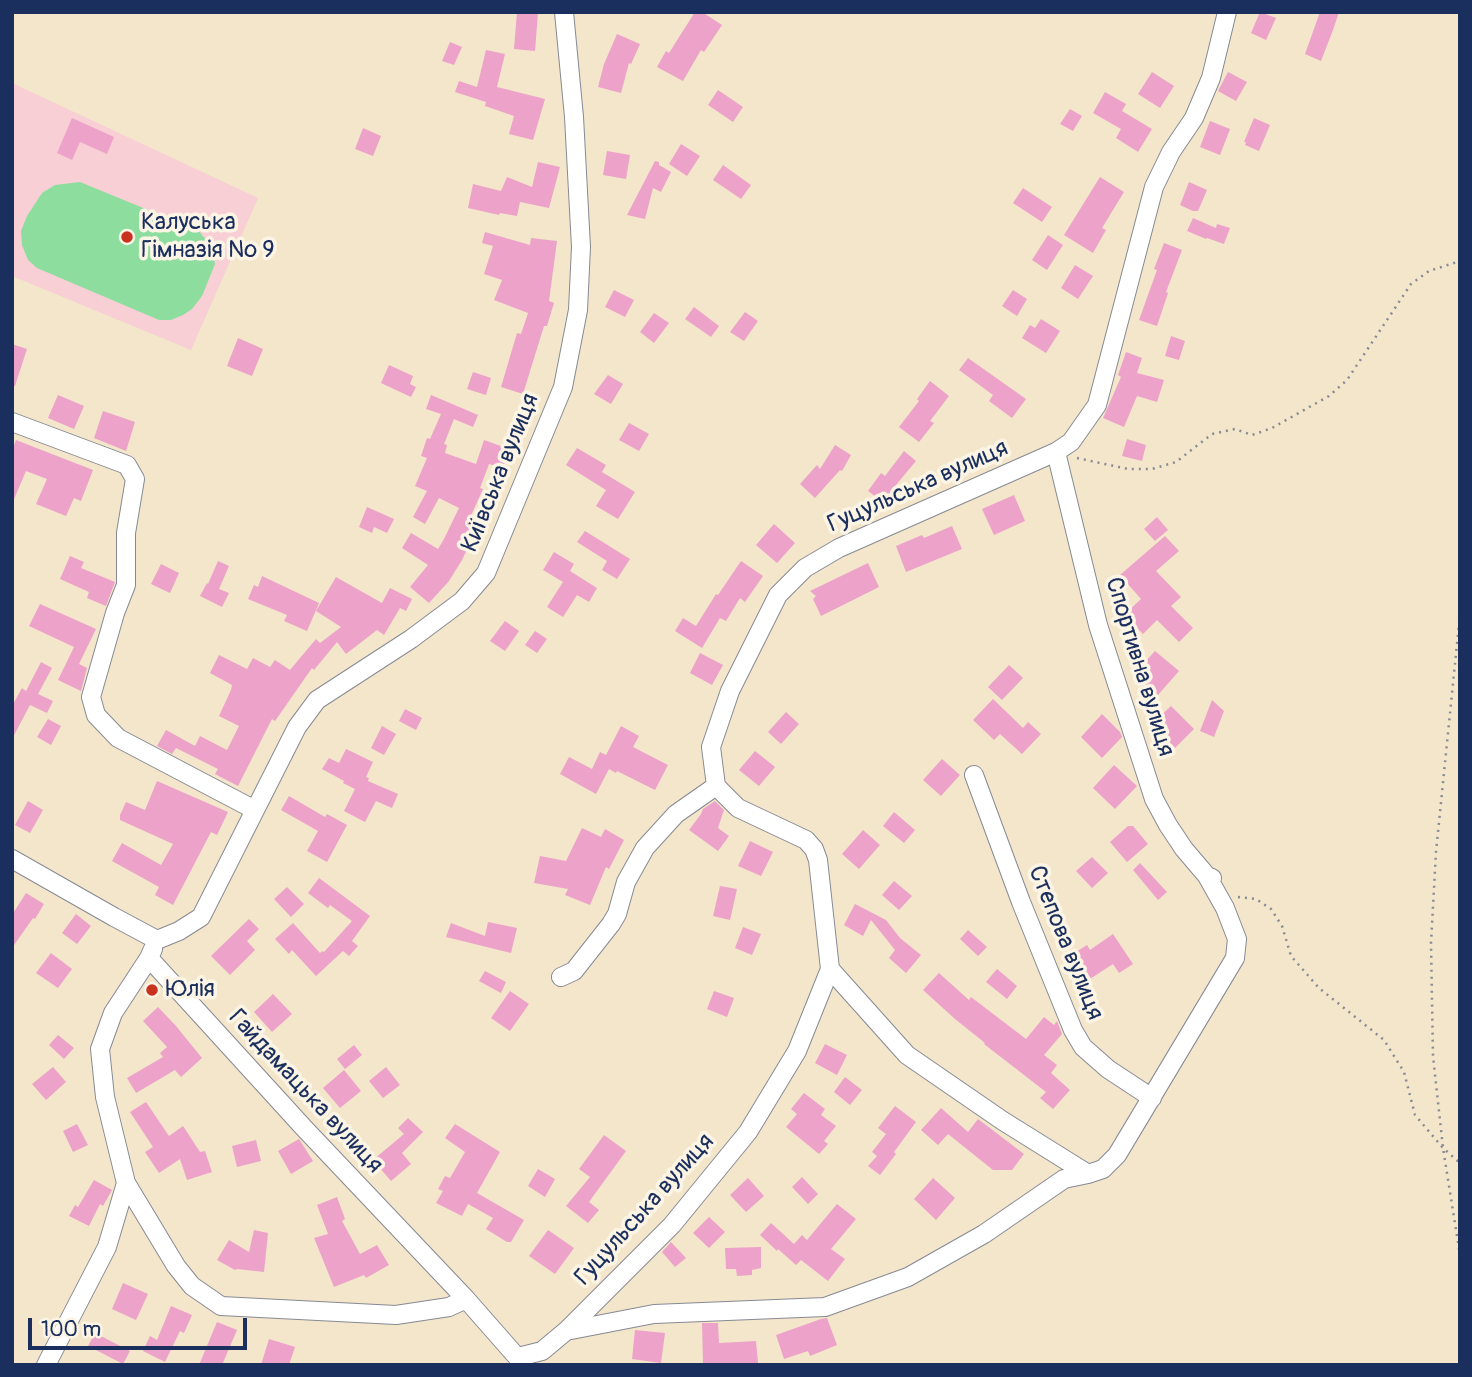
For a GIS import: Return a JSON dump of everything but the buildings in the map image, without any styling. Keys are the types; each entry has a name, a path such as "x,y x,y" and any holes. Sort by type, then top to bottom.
{"street":[{"name":"Київська вулиця","path":"158,940 201,917 297,727 317,700 432,624 462,601 486,573 563,387 578,310 581,247 574,117 564,12"},
{"name":"Гуцульська вулиця","path":"521,1361 542,1351 566,1331 672,1225 748,1132 797,1051 830,969 818,860 814,849 806,840 738,808 716,786 710,747 730,691 778,595 805,568 839,548 1056,452 1070,442 1097,405 1154,187 1171,152 1194,118 1211,78 1227,12"},
{"path":"12,422 127,466 135,479 126,533 126,585 91,697 96,715 117,738 255,810"},
{"name":"Спортивна вулиця","path":"1056,452 1098,625 1154,799 1184,849 1212,882"},
{"name":"Степова вулиця","path":"974,775 1021,902 1073,1030 1083,1047 1108,1069 1152,1098"},
{"path":"561,977 575,971 611,924 617,914 626,882 645,848 676,814 716,786"},
{"path":"12,859 158,940 113,1013 100,1049 105,1097 126,1183 176,1266 192,1286 221,1306 396,1315 449,1307 466,1299"},
{"name":"Гуцульська вулиця","path":"566,1331 654,1314 825,1307 908,1277 984,1234 1063,1179 1103,1169 1117,1155 1234,958 1237,939 1226,908 1212,882"},
{"name":"Гайдамацька вулиця","path":"149,958 521,1361"},
{"path":"830,969 906,1055 1087,1174"},
{"path":"46,1365 107,1247 126,1183"}],"path":[{"path":"1056,452 1128,469 1153,469 1176,462 1212,434 1235,429 1252,435 1272,428 1329,396 1347,380 1411,284 1429,271 1460,261"},
{"path":"1460,614 1436,852 1431,943 1433,1056 1443,1148 1460,1255"},
{"path":"1212,882 1256,899 1271,909 1282,926 1291,956 1319,988 1384,1040 1404,1072 1415,1115 1443,1148 1460,1163"}],"shaded area":[{"name":"Калуська Гімназія № 9","path":"12,83 258,198 191,350 12,276"}],"green space":[{"path":"80,182 199,231 212,252 215,264 202,296 192,309 171,320 159,320 37,268 28,260 22,245 21,231 42,193 55,185"}],"place":[{"name":"Калуська Гімназія № 9","path":"127,237"},
{"name":"Юлія","path":"152,990"}]}
